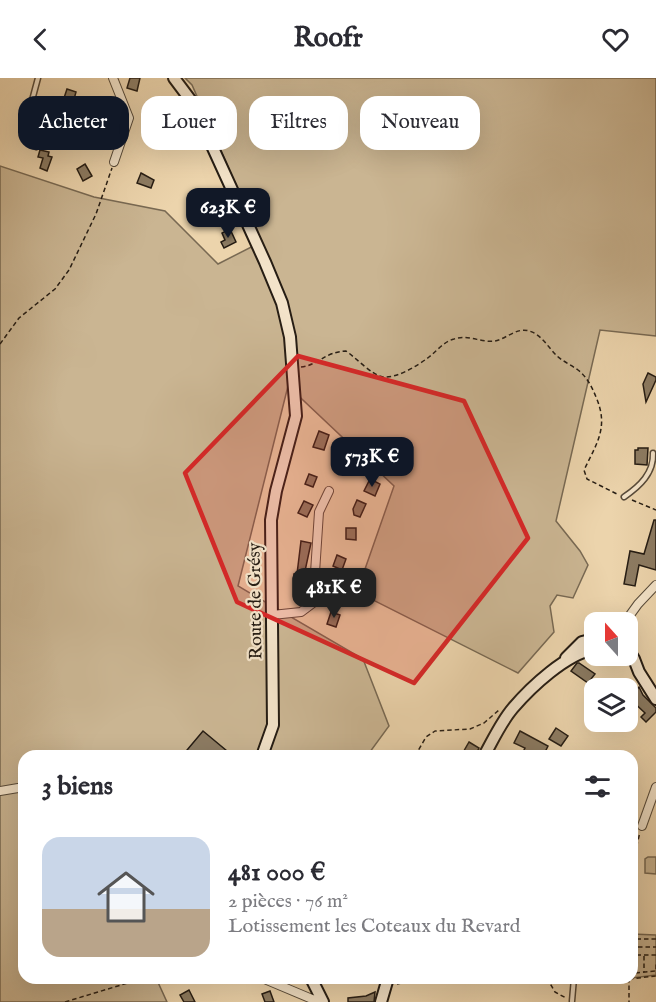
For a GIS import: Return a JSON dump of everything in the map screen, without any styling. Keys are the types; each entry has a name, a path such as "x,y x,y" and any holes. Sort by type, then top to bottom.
{"main road":[{"name":"Route de Grésy","path":"174,78 192,102 265,262 282,303 290,337 296,416 276,491 272,520 273,725 264,750"},
{"path":"561,664 575,646 584,642"},
{"path":"488,750 511,710 528,692 561,664 584,652"},
{"path":"633,666 639,672"},
{"path":"637,666 656,699"},
{"path":"314,984 322,1001"},
{"path":"381,1002 386,984"}],"street":[{"path":"113,78 129,118 114,162"},
{"path":"272,615 301,612 313,603 319,512 329,491"},
{"path":"632,612 656,585"},
{"path":"642,826 656,787"},
{"path":"0,791 18,788"},
{"path":"276,984 322,1001"}],"lane":[{"path":"33,96 38,78"},
{"path":"624,497 636,488 648,474 653,465 653,453"},
{"path":"572,1001 573,984"}],"path":[{"path":"0,344 19,318 55,289 69,270 96,214 114,162"},
{"path":"291,360 302,367 312,365 323,356 346,351 375,375 384,377 406,371 429,357 441,345 454,339 466,337 492,342 519,330 529,331 545,342 556,356 579,371 589,382 600,407 603,421 601,435 584,470 587,479 656,510"},
{"path":"418,750 426,737 435,731 470,729 484,723 505,708 511,710"},
{"path":"638,842 642,826"},
{"path":"638,939 655,939 655,947 638,947"},
{"path":"638,956 656,955"},
{"path":"644,956 644,972"},
{"path":"638,973 656,971 656,962"},
{"path":"638,978 656,976"},
{"path":"65,1002 124,984"},
{"path":"550,984 555,992 572,1001"},
{"path":"629,984 629,1002"}],"highlighted area":[{"path":"298,356 464,401 528,538 414,683 237,602 185,473"}],"shaded area":[{"path":"185,78 656,78 656,336 600,330 556,521 588,565 573,598 557,595 550,606 554,632 518,673 357,592 394,486 288,386 238,586 363,659 389,726 371,750 18,750 18,984 159,984 167,1002 0,1002 0,166 94,197 165,211 218,264 261,242 221,150 237,150 237,96 197,96 192,85"},
{"path":"656,857 656,874 645,873 645,859"},
{"path":"638,934 656,935 656,975 638,977"}],"building":[{"path":"130,78 140,78 137,91 127,88"},
{"path":"67,89 76,92 75,96 65,96"},
{"path":"40,150 49,152 48,156 52,157 47,171 40,168 43,158 38,157"},
{"path":"85,164 92,176 83,181 77,169"},
{"path":"141,173 154,180 151,188 137,183"},
{"path":"201,194 213,203 208,209 196,201"},
{"path":"230,229 236,242 224,248 221,242 225,240 222,233"},
{"path":"648,373 656,377 656,380 646,402 643,384"},
{"path":"319,431 329,435 324,450 313,447"},
{"path":"648,448 647,465 635,464 635,450"},
{"path":"339,454 354,458 352,467 336,465"},
{"path":"309,474 317,477 313,487 305,484"},
{"path":"370,479 380,484 375,496 364,491"},
{"path":"357,500 366,504 360,517 354,515 353,509"},
{"path":"304,501 313,505 307,517 298,513"},
{"path":"654,520 656,520 656,570 639,565 635,586 624,584 630,551 644,554"},
{"path":"346,528 356,528 356,540 346,539"},
{"path":"301,541 311,543 305,571 308,571 306,586 297,585 298,581 294,581"},
{"path":"337,555 346,559 342,570 333,566"},
{"path":"331,612 340,615 336,627 327,624"},
{"path":"579,663 595,674 592,678 584,678 584,680 571,671"},
{"path":"638,688 656,708 656,712 646,722 641,717 645,713 638,706"},
{"path":"556,728 568,736 561,746 549,739"},
{"path":"203,731 226,750 187,750"},
{"path":"520,731 548,746 546,750 524,750 525,748 514,743"},
{"path":"469,742 479,748 478,750 464,750"},
{"path":"189,990 195,1002 184,1002 180,995"},
{"path":"270,991 274,1002 265,1002 262,994"},
{"path":"375,992 374,1002 348,1002 348,998 366,996"}]}
